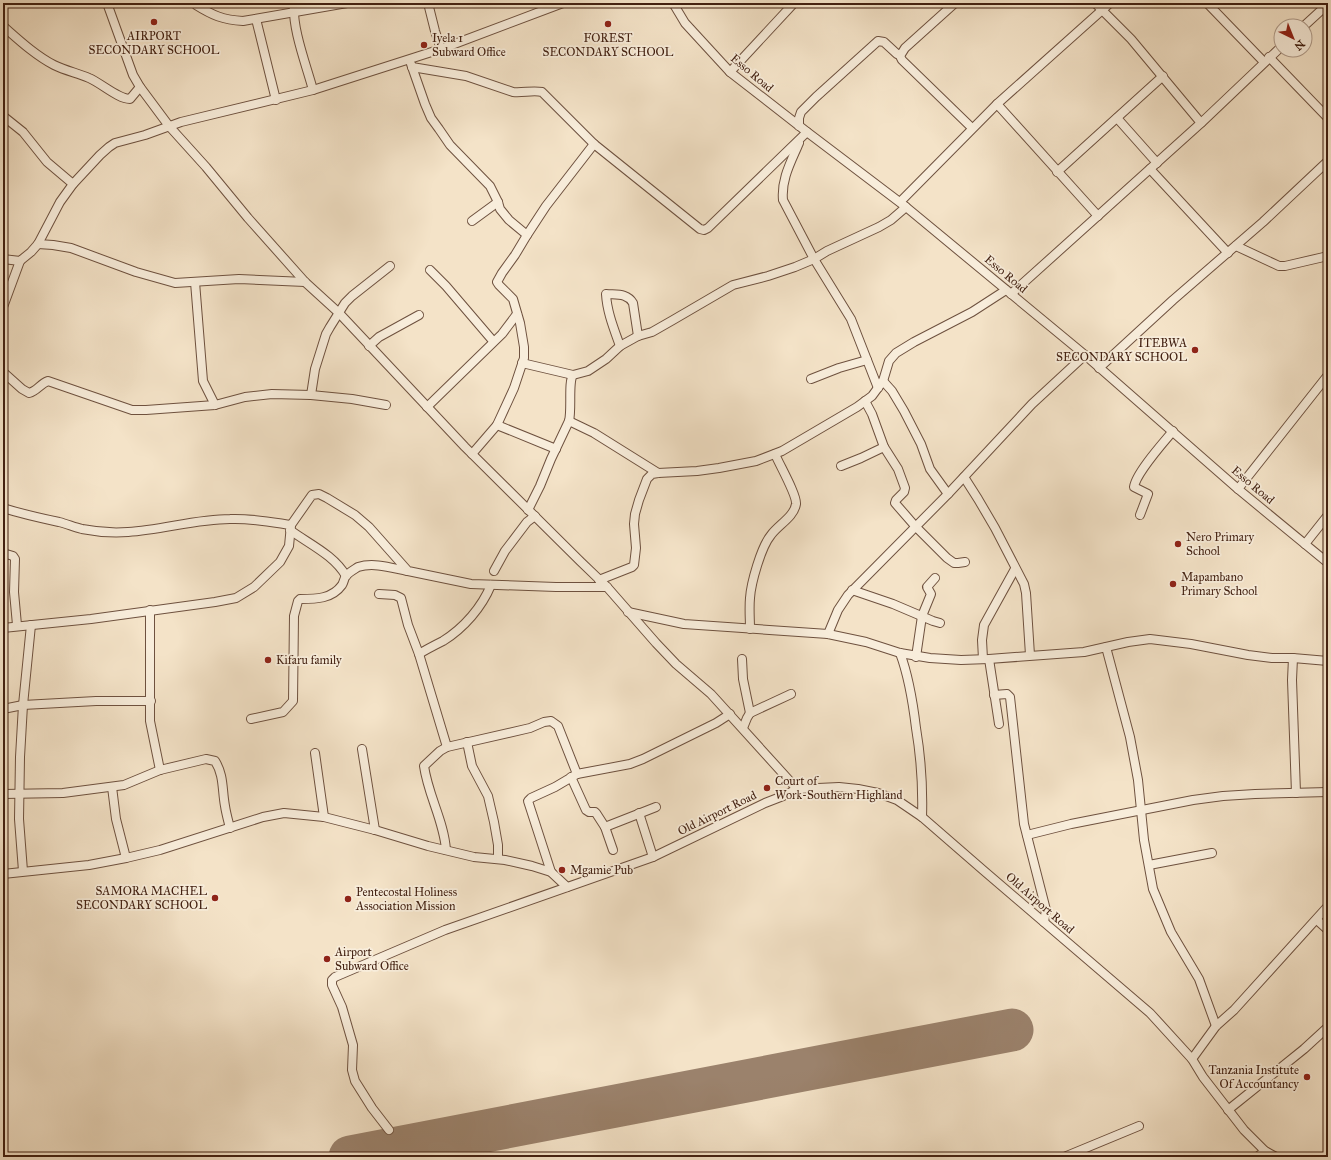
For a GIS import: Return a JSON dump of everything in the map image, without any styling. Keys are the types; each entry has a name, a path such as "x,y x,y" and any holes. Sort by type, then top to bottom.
{"street":[{"path":"196,5 213,15 230,21 243,21 256,19 293,6 347,3"},
{"path":"428,3 441,49"},
{"path":"3,307 20,261 38,244 60,202 73,184 109,146 181,122 276,100 411,63 441,49 563,3"},
{"name":"Esso Road","path":"673,3 685,24 730,72 798,126 903,204 1085,355 1238,489 1328,563"},
{"path":"730,72 794,3"},
{"path":"900,54 955,3"},
{"path":"1095,3 1163,76 1202,124"},
{"path":"522,363 573,375 588,371 606,359 620,346 638,336 652,332 733,285 796,267 891,220 903,204 972,128 1110,3"},
{"path":"1207,3 1328,118"},
{"path":"1312,18 1327,4"},
{"path":"110,5 133,75 140,86 169,126 206,167 248,218 305,282 339,313 427,408 607,587 676,664 711,694 797,789"},
{"path":"293,6 297,33 313,90"},
{"path":"256,19 276,100"},
{"path":"3,26 30,50 44,60 65,70 89,78 128,99 130,99 140,86"},
{"path":"798,126 801,112 878,41 884,42 897,54 900,54"},
{"path":"900,54 902,60 972,128"},
{"path":"599,580 634,565 636,548 634,524 635,514 647,479 652,474 658,472 697,471 756,461 775,454 797,443 865,401 881,385 889,361 896,353 1008,292 1098,216 1202,124 1273,54"},
{"path":"411,63 466,76 513,92 542,92 594,144 700,229 704,230 751,188 807,132"},
{"path":"411,63 425,104 435,124 450,145 490,186 500,209 504,214 527,235"},
{"path":"1057,172 1163,76"},
{"path":"997,104 1098,216"},
{"path":"3,116 23,132 47,162 73,184"},
{"path":"1116,118 1157,163"},
{"path":"800,139 784,179 782,190 783,200 814,259 851,319 867,360 881,385 892,391 921,444 930,469 948,494"},
{"path":"472,454 497,425 514,388 524,352 513,299 497,282 546,206 594,144"},
{"path":"1099,368 1173,300 1236,246 1328,161"},
{"path":"1150,169 1228,253"},
{"path":"472,221 498,202"},
{"path":"38,244 71,248 136,272 175,283 239,279 305,282"},
{"path":"1236,246 1279,266 1328,256"},
{"path":"3,259 20,261"},
{"path":"311,395 315,369 326,334 345,304 352,296 390,266"},
{"path":"430,270 494,341"},
{"path":"195,282 203,381 215,405"},
{"path":"620,346 611,320 606,294 625,296 631,299 633,303 638,336"},
{"path":"427,408 502,334 517,314"},
{"path":"369,346 379,337 419,315"},
{"path":"828,634 838,610 852,590 948,494 1032,404 1085,355"},
{"path":"811,379 839,368 867,360"},
{"path":"3,372 22,389 29,393 34,392 43,383 48,381 132,410 215,405 255,396 281,394 352,399 386,405"},
{"path":"494,571 505,551 527,522 540,486 569,421 571,379 573,375"},
{"path":"1238,489 1328,376"},
{"path":"865,401 872,414 884,447 895,464 905,488 904,492 895,503 915,526 947,558 954,563 965,562"},
{"path":"569,421 594,433 658,472"},
{"path":"497,425 556,449"},
{"path":"1140,516 1148,494 1134,487 1134,483 1173,431"},
{"path":"841,466 884,447"},
{"path":"750,629 751,591 763,550 771,535 790,516 796,506 794,496 775,454"},
{"path":"964,477 995,528 1024,584 1030,655"},
{"path":"3,628 17,625 31,625 215,602 236,598 254,587 280,562 289,546 290,528 312,495 319,494 355,514 369,527 408,572"},
{"path":"3,508 60,522 81,529 96,531 127,532 230,518 258,520 290,528 341,567 346,576"},
{"path":"1305,544 1328,515"},
{"path":"3,553 13,556 15,560 14,592 17,625"},
{"path":"251,719 283,712 293,701 294,616 298,601 300,599 318,600 328,597 342,585 346,576 357,568 365,566 381,566 471,584 607,587"},
{"path":"999,724 982,640 984,625 1015,569"},
{"path":"916,657 922,616 931,594 927,587 935,578"},
{"path":"419,654 445,640 467,622 479,609 491,585"},
{"path":"852,590 933,621 940,622"},
{"path":"379,594 395,595 401,598 408,625 419,654 447,747"},
{"path":"150,610 150,721 160,770"},
{"path":"628,612 684,624 828,634 866,642 916,657 962,660 1084,652 1128,642 1150,639 1191,644 1248,655 1328,662"},
{"path":"23,871 19,819 23,705 31,625"},
{"path":"1106,647 1130,737 1138,780 1144,840 1153,889 1165,919 1199,979 1216,1026"},
{"path":"900,653 909,686 921,759 923,794 922,817"},
{"path":"1293,658 1292,680 1296,793"},
{"path":"742,659 743,679 750,713"},
{"path":"743,728 750,713 791,694"},
{"path":"994,695 1007,694 1010,697 1019,783 1027,835 1046,910 1044,922"},
{"path":"3,709 23,705 118,700 151,701"},
{"path":"551,872 528,801 531,798 574,776 630,764 643,759 716,723 730,714"},
{"path":"446,850 445,840 432,801 424,766 440,751 447,747 530,728 544,722 551,721 558,726 586,810 596,813 605,827 613,850"},
{"path":"467,742 472,766 480,780 489,803 498,844 498,859"},
{"path":"362,749 375,830"},
{"path":"315,753 324,817"},
{"path":"3,794 64,793 112,787 124,785 160,770 206,759 215,760 223,782 225,806 230,828"},
{"path":"112,787 116,819 126,858"},
{"name":"Old Airport Road","path":"389,1130 372,1108 355,1080 352,1070 353,1045 342,1007 332,985 332,980 335,977 445,930 653,857 797,789 838,787 858,789 897,800 922,817 1150,1013 1192,1059 1244,1130 1265,1151 1276,1157"},
{"path":"1027,835 1056,827 1193,800 1223,796 1328,792"},
{"path":"605,827 656,807"},
{"path":"3,874 89,865 126,858 160,850 263,816 284,813 324,817 428,846 474,857 498,859 532,866 551,872 567,887"},
{"path":"639,813 653,857"},
{"path":"1149,865 1212,853"},
{"path":"1192,1059 1216,1026 1234,1010 1317,920 1328,906"},
{"path":"1317,920 1328,930"},
{"path":"1228,1110 1304,1049 1328,1027"},
{"path":"1064,1157 1139,1126"},
{"path":"1257,1157 1265,1151"}],"runway":[{"path":"350,1157 1012,1030"}],"place":[{"name":"AIRPORT SECONDARY SCHOOL","path":"154,22"},
{"name":"FOREST SECONDARY SCHOOL","path":"608,24"},
{"name":"Iyela 1 Subward Office","path":"424,45"},
{"name":"ITEBWA SECONDARY SCHOOL","path":"1195,350"},
{"name":"Nero Primary School","path":"1178,544"},
{"name":"Mapambano Primary School","path":"1173,584"},
{"name":"Kifaru family","path":"268,660"},
{"name":"Court of Work-Southern Highland","path":"767,788"},
{"name":"Mgamie Pub","path":"562,870"},
{"name":"SAMORA MACHEL SECONDARY SCHOOL","path":"215,898"},
{"name":"Pentecostal Holiness Association Mission","path":"348,899"},
{"name":"Airport Subward Office","path":"327,959"},
{"name":"Tanzania Institute Of Accountancy","path":"1307,1077"}]}
